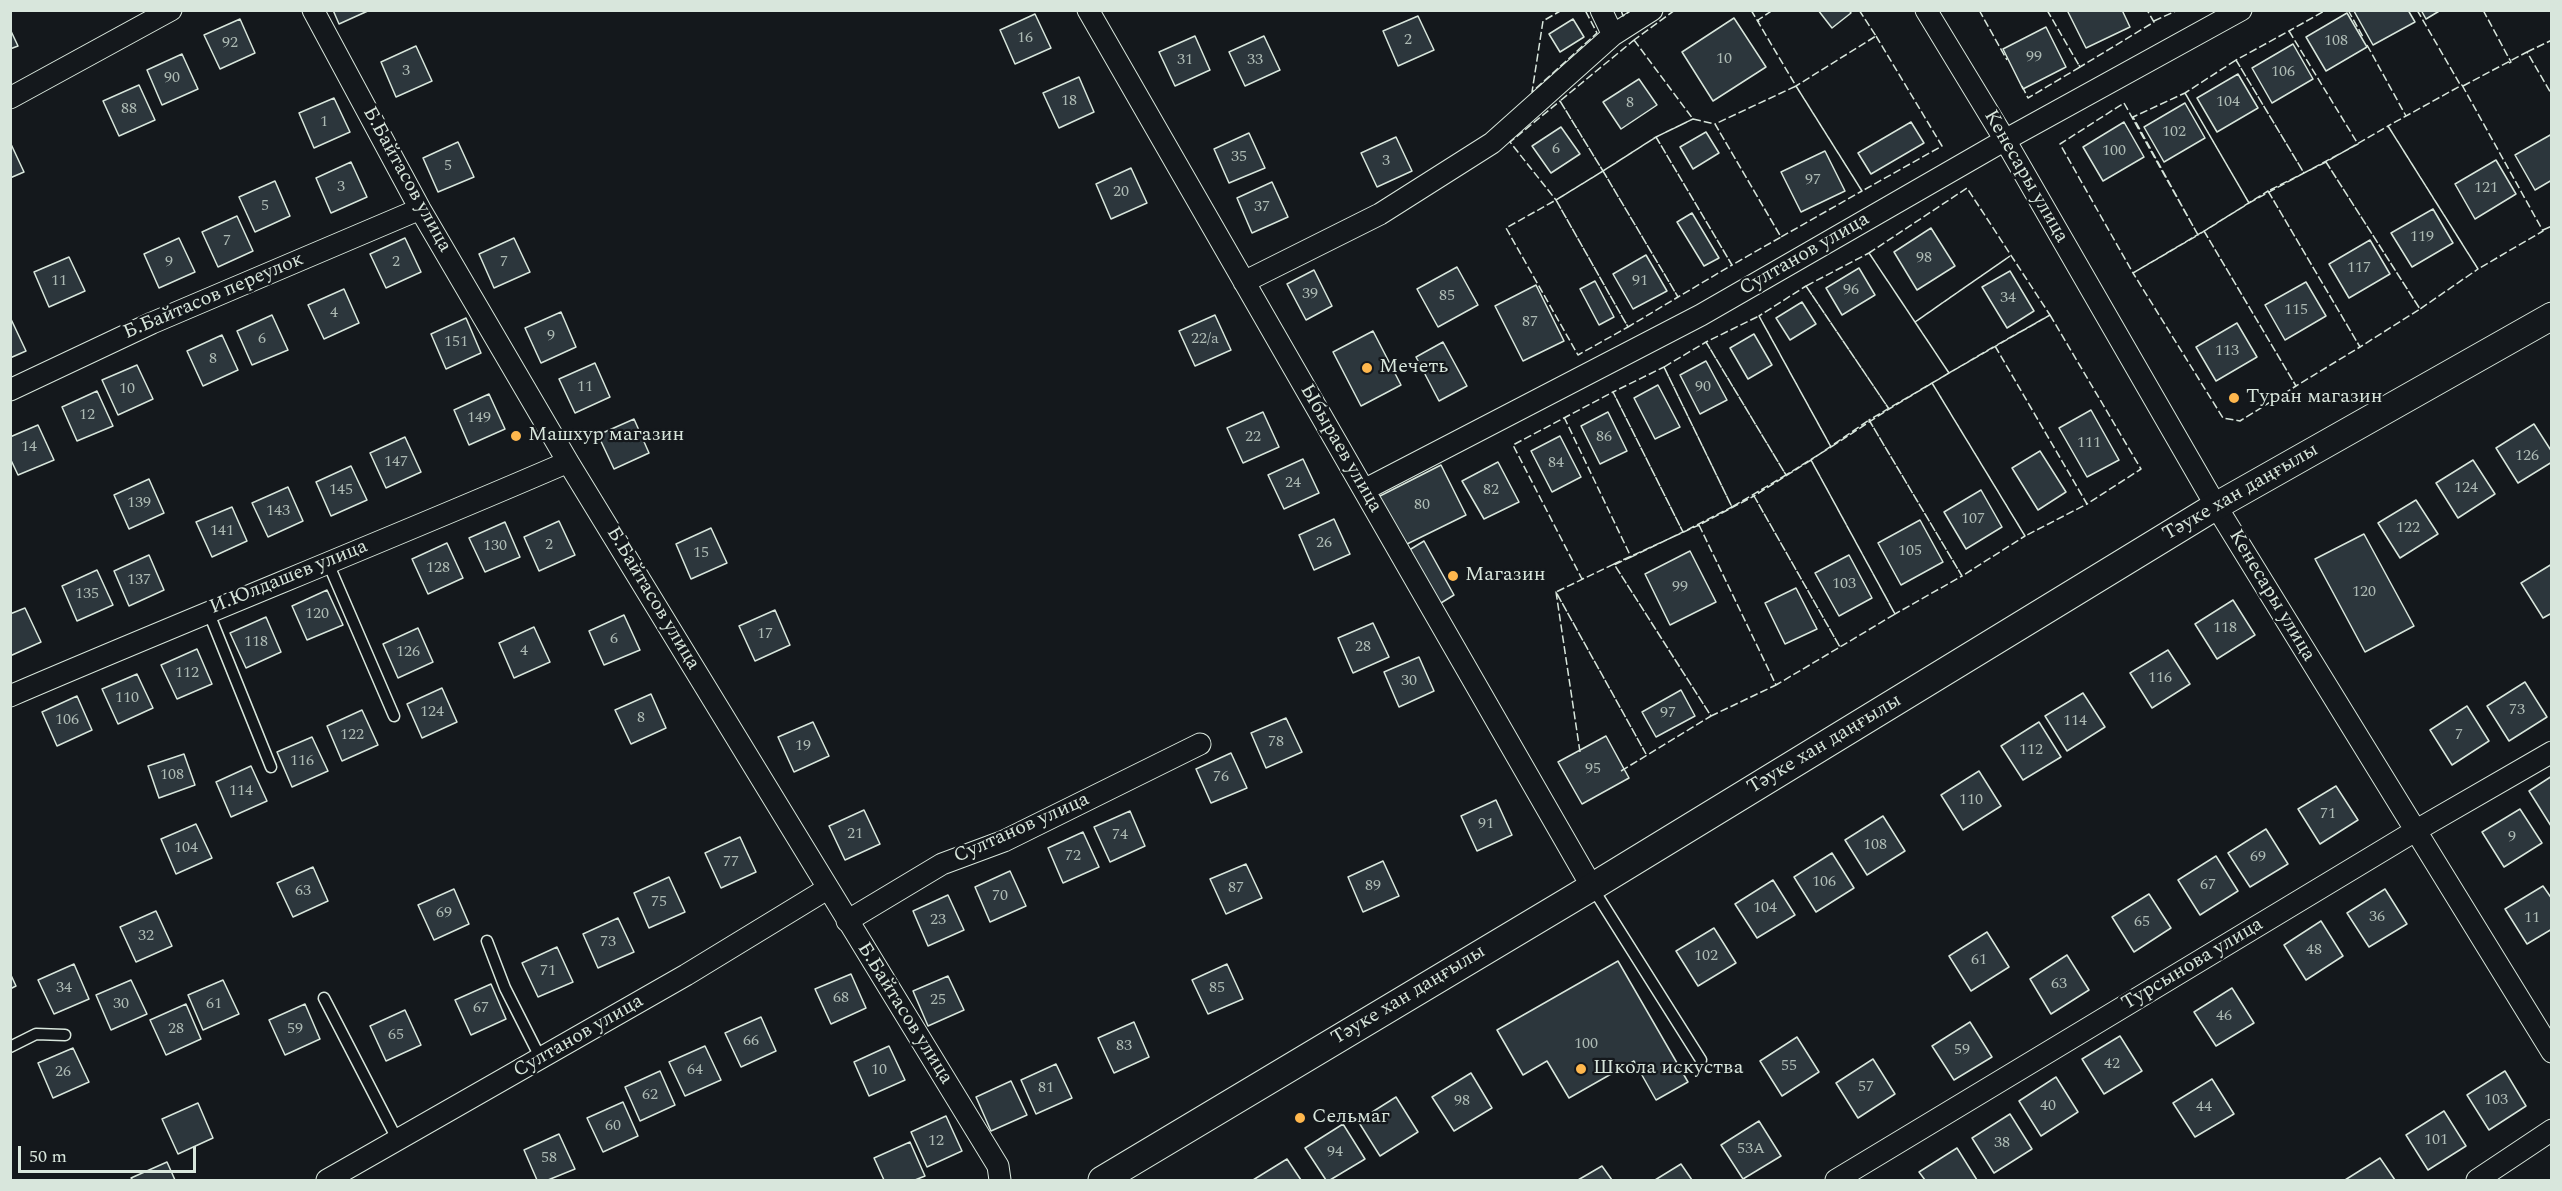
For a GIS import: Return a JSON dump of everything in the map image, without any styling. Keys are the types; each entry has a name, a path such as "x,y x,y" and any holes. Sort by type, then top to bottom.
{"street":[{"path":"10,98 171,10"},
{"name":"Б.Байтасов улица","path":"313,10 420,210 568,462 998,1166 1000,1180"},
{"name":"Ыбыраев улица","path":"1088,10 1592,886"},
{"path":"1601,10 1613,35"},
{"path":"1244,282 1380,214 1492,143 1613,35 1652,10"},
{"name":"Кенесары улица","path":"1926,10 2005,140 2216,506 2552,1052"},
{"name":"Султанов улица","path":"1364,490 1701,315 2005,140 2241,10"},
{"name":"Б.Байтасов переулок","path":"10,390 152,323 420,210"},
{"name":"Тәуке хан даңғылы","path":"1102,1180 1592,886 2216,506 2552,316"},
{"name":"И.Юлдашев улица","path":"10,696 208,611 568,462"},
{"name":"Султанов улица","path":"847,921 942,864 1004,841 1200,744"},
{"name":"Турсынова улица","path":"1836,1180 2415,831 2552,752"},
{"name":"Султанов улица","path":"327,1180 686,975 827,889"},
{"path":"2477,1180 2552,1130"}],"lane":[{"path":"328,563 394,716"},
{"path":"208,611 271,767"},
{"path":"1592,886 1701,1060"},
{"path":"487,941 506,988 541,1059"},
{"path":"324,998 398,1141"},
{"path":"10,1047 36,1034 65,1035"}],"building":[{"path":"333,10 370,10 339,24"},
{"path":"1818,10 1849,10 1851,13 1832,28"},
{"path":"2067,10 2122,10 2130,27 2086,48"},
{"path":"2408,10 2415,22 2373,45 2354,11"},
{"path":"2421,10 2441,10 2426,19"},
{"path":"2347,13 2367,47 2326,71 2306,37"},
{"path":"1035,14 1051,48 1015,64 1000,30"},
{"path":"1418,16 1434,50 1398,66 1383,31"},
{"path":"1734,18 1766,67 1713,101 1682,52"},
{"path":"240,19 255,53 220,69 204,35"},
{"path":"1573,19 1584,37 1560,52 1549,34"},
{"path":"2046,27 2066,67 2023,89 2003,49"},
{"path":"10,29 18,46 10,49"},
{"path":"1195,36 1210,70 1175,86 1159,52"},
{"path":"1264,36 1280,70 1245,86 1229,52"},
{"path":"2293,44 2313,79 2272,103 2252,68"},
{"path":"416,46 432,81 396,97 381,62"},
{"path":"182,54 198,89 162,105 147,70"},
{"path":"2238,74 2258,108 2217,132 2197,98"},
{"path":"1079,77 1094,112 1059,128 1043,93"},
{"path":"1639,79 1657,105 1621,129 1603,102"},
{"path":"139,85 155,120 119,136 103,101"},
{"path":"334,98 350,132 314,148 299,113"},
{"path":"2185,103 2205,138 2164,162 2144,127"},
{"path":"1911,122 1924,143 1871,174 1858,153"},
{"path":"2124,122 2144,157 2103,181 2083,147"},
{"path":"1561,127 1580,154 1551,173 1532,146"},
{"path":"1706,132 1719,153 1693,169 1680,147"},
{"path":"1249,133 1265,168 1229,183 1214,149"},
{"path":"2552,134 2552,180 2535,190 2515,155"},
{"path":"1396,137 1412,171 1377,187 1361,153"},
{"path":"10,142 24,172 10,178"},
{"path":"458,142 474,177 438,192 423,158"},
{"path":"1825,151 1845,191 1801,212 1781,172"},
{"path":"2496,160 2516,194 2475,219 2455,184"},
{"path":"351,162 367,197 331,213 316,178"},
{"path":"1131,168 1147,203 1111,219 1096,184"},
{"path":"275,181 290,216 255,232 239,197"},
{"path":"1272,182 1288,217 1252,233 1237,198"},
{"path":"2433,209 2453,243 2412,267 2391,233"},
{"path":"1692,213 1719,258 1704,266 1677,222"},
{"path":"237,216 253,251 218,267 202,232"},
{"path":"1931,228 1955,266 1917,290 1894,252"},
{"path":"179,238 195,272 159,288 144,254"},
{"path":"405,238 421,272 386,288 370,254"},
{"path":"514,238 530,272 494,288 479,254"},
{"path":"2370,240 2390,274 2349,298 2329,264"},
{"path":"1646,255 1667,291 1633,309 1613,274"},
{"path":"69,257 85,291 49,307 34,272"},
{"path":"1457,267 1478,305 1438,327 1417,289"},
{"path":"1859,268 1875,295 1842,315 1826,288"},
{"path":"1314,270 1332,306 1306,320 1287,284"},
{"path":"2010,271 2034,311 2007,328 1982,287"},
{"path":"1595,281 1614,317 1599,325 1580,289"},
{"path":"2306,282 2326,316 2285,340 2265,305"},
{"path":"1536,285 1564,341 1523,361 1495,306"},
{"path":"344,289 359,323 324,339 308,305"},
{"path":"1802,302 1816,324 1790,340 1776,318"},
{"path":"561,312 576,347 541,363 525,328"},
{"path":"272,315 288,350 252,365 237,331"},
{"path":"1215,315 1231,350 1195,366 1179,331"},
{"path":"10,317 26,351 10,358"},
{"path":"466,318 481,353 446,369 431,334"},
{"path":"2237,323 2257,357 2216,381 2196,347"},
{"name":"Мечеть","path":"1373,331 1401,385 1361,406 1333,352"},
{"path":"1754,334 1772,365 1748,379 1730,348"},
{"path":"222,335 238,370 203,386 187,351"},
{"path":"1443,342 1467,386 1439,401 1416,357"},
{"path":"1706,361 1727,400 1700,414 1680,375"},
{"path":"595,363 610,397 575,413 559,379"},
{"path":"137,365 153,399 118,415 102,380"},
{"path":"1658,385 1680,427 1655,439 1634,398"},
{"path":"97,391 113,426 77,441 62,407"},
{"path":"489,394 505,429 469,445 454,410"},
{"path":"2091,410 2119,460 2087,477 2059,428"},
{"path":"1263,412 1279,447 1243,463 1227,428"},
{"path":"1608,412 1627,451 1600,464 1581,426"},
{"path":"634,419 649,453 614,469 598,435"},
{"path":"2534,424 2552,452 2552,462 2518,483 2496,448"},
{"path":"38,425 54,460 18,475 10,458 10,437"},
{"path":"1560,436 1581,477 1552,492 1531,451"},
{"path":"405,437 421,472 386,488 370,453"},
{"path":"2040,451 2066,492 2038,510 2012,468"},
{"path":"1303,459 1319,493 1284,509 1268,475"},
{"path":"2473,460 2495,494 2458,518 2436,483"},
{"path":"1498,462 1519,502 1484,519 1462,481"},
{"path":"1441,465 1466,515 1403,546 1378,497"},
{"path":"351,466 367,500 331,516 316,482"},
{"path":"149,479 164,513 129,529 114,495"},
{"path":"288,487 303,521 268,537 252,503"},
{"path":"1981,490 2002,527 1966,549 1944,512"},
{"path":"2416,500 2438,534 2400,558 2378,523"},
{"path":"232,507 247,541 212,557 196,522"},
{"path":"1334,519 1350,554 1314,570 1299,535"},
{"path":"1920,520 1943,562 1901,585 1878,543"},
{"path":"559,521 575,555 539,571 524,537"},
{"path":"505,522 520,557 485,572 469,538"},
{"path":"711,528 727,563 691,579 676,544"},
{"path":"2364,534 2414,626 2365,652 2315,559"},
{"path":"1424,541 1454,595 1436,606 1406,552"},
{"path":"447,543 463,578 428,594 412,559"},
{"path":"1690,551 1716,602 1670,625 1645,574"},
{"path":"149,555 164,590 129,606 114,571"},
{"path":"1849,555 1872,598 1839,616 1815,573"},
{"path":"2552,564 2552,613 2543,618 2521,583"},
{"path":"97,570 113,605 77,621 62,586"},
{"path":"1796,588 1817,629 1785,644 1765,603"},
{"path":"327,590 343,625 307,640 292,606"},
{"path":"2233,600 2255,635 2217,659 2195,624"},
{"path":"25,608 41,642 10,656 10,614"},
{"path":"775,610 790,645 755,661 739,626"},
{"path":"624,615 640,650 604,665 589,631"},
{"path":"266,617 281,652 246,668 230,633"},
{"path":"1373,623 1389,657 1353,673 1338,638"},
{"path":"534,627 550,662 514,678 499,643"},
{"path":"418,628 433,662 398,678 383,644"},
{"path":"197,649 212,684 177,699 161,665"},
{"path":"2168,650 2190,684 2152,708 2130,673"},
{"path":"1419,657 1434,691 1399,707 1384,672"},
{"path":"137,674 153,708 118,724 102,689"},
{"path":"2525,682 2547,717 2509,741 2487,706"},
{"path":"442,688 457,722 422,738 407,704"},
{"path":"1681,690 1695,716 1656,737 1642,712"},
{"path":"2083,693 2105,727 2067,751 2045,716"},
{"path":"651,694 666,728 631,744 615,710"},
{"path":"77,696 92,730 57,746 42,712"},
{"path":"2467,706 2489,741 2452,765 2430,730"},
{"path":"362,710 378,745 342,761 327,726"},
{"path":"1286,718 1302,752 1266,768 1251,733"},
{"path":"813,722 829,756 794,772 778,737"},
{"path":"2039,722 2061,757 2023,780 2001,746"},
{"path":"1606,736 1629,778 1582,804 1558,762"},
{"path":"312,737 328,771 292,787 277,752"},
{"path":"1231,753 1247,788 1211,803 1196,769"},
{"path":"184,754 195,785 159,798 148,766"},
{"path":"251,766 267,801 231,817 216,782"},
{"path":"1979,771 2001,806 1963,830 1941,795"},
{"path":"2552,776 2552,825 2551,826 2529,791"},
{"path":"2336,786 2358,820 2320,844 2298,809"},
{"path":"1496,800 1512,835 1477,851 1461,816"},
{"path":"2520,809 2542,843 2504,867 2482,832"},
{"path":"864,810 880,844 845,860 829,826"},
{"path":"1130,811 1145,846 1110,862 1094,827"},
{"path":"1883,816 1905,851 1867,875 1845,840"},
{"path":"196,824 212,858 176,874 161,839"},
{"path":"2266,829 2288,864 2250,887 2228,853"},
{"path":"1083,832 1099,867 1063,883 1048,848"},
{"path":"740,837 756,872 721,888 705,853"},
{"path":"1832,853 1854,888 1816,912 1794,877"},
{"path":"2216,856 2238,891 2200,915 2178,880"},
{"path":"1383,861 1399,896 1363,912 1348,877"},
{"path":"1246,864 1262,898 1226,914 1210,879"},
{"path":"313,867 328,901 293,917 277,883"},
{"path":"1010,871 1026,906 990,922 975,887"},
{"path":"669,877 685,912 649,928 634,893"},
{"path":"1773,880 1795,915 1757,938 1735,904"},
{"path":"2543,886 2552,899 2552,929 2527,944 2505,909"},
{"path":"454,889 469,924 434,940 418,905"},
{"path":"2385,889 2407,924 2369,947 2347,913"},
{"path":"2149,894 2171,928 2134,952 2112,917"},
{"path":"948,895 964,930 928,946 913,911"},
{"path":"156,911 172,946 136,962 120,927"},
{"path":"618,918 634,952 598,968 583,934"},
{"path":"2321,921 2343,956 2306,980 2284,945"},
{"path":"1714,928 1736,963 1698,986 1676,951"},
{"path":"1987,932 2009,967 1971,991 1949,956"},
{"path":"557,947 573,982 538,997 522,963"},
{"path":"2067,955 2089,990 2051,1014 2030,979"},
{"path":"1618,961 1688,1082 1656,1100 1634,1061 1569,1098 1547,1061 1523,1075 1497,1030"},
{"path":"74,964 89,999 54,1014 38,980"},
{"path":"1227,964 1243,999 1208,1014 1192,980"},
{"path":"10,973 16,986 10,989"},
{"path":"851,974 866,1008 831,1024 815,989"},
{"path":"948,976 964,1010 928,1026 913,991"},
{"path":"131,980 147,1014 111,1030 96,995"},
{"path":"223,980 239,1014 203,1030 188,995"},
{"path":"491,984 506,1019 471,1035 455,1000"},
{"path":"2232,988 2254,1023 2216,1046 2194,1012"},
{"path":"186,1004 201,1039 166,1055 150,1020"},
{"path":"305,1004 320,1039 285,1055 269,1020"},
{"path":"405,1010 421,1045 386,1061 370,1026"},
{"path":"761,1017 776,1051 741,1067 725,1033"},
{"path":"1134,1022 1149,1057 1114,1073 1098,1038"},
{"path":"1970,1022 1992,1057 1954,1080 1932,1046"},
{"path":"2120,1036 2142,1071 2104,1094 2082,1059"},
{"path":"1797,1037 1819,1072 1782,1096 1760,1061"},
{"path":"705,1046 721,1080 685,1096 669,1062"},
{"path":"889,1046 905,1080 869,1096 854,1062"},
{"path":"73,1048 89,1082 53,1098 38,1063"},
{"path":"1873,1059 1895,1094 1858,1118 1836,1083"},
{"path":"1056,1064 1072,1098 1036,1114 1021,1080"},
{"path":"660,1071 675,1105 640,1121 625,1087"},
{"path":"2505,1071 2526,1106 2489,1130 2467,1095"},
{"path":"1471,1073 1492,1108 1454,1131 1432,1097"},
{"path":"2056,1077 2078,1112 2041,1136 2019,1101"},
{"path":"2212,1079 2234,1114 2195,1137 2173,1103"},
{"path":"1011,1081 1027,1115 991,1131 976,1097"},
{"path":"1396,1097 1418,1132 1380,1156 1358,1121"},
{"path":"623,1102 638,1136 603,1152 587,1118"},
{"path":"198,1103 213,1138 178,1154 162,1119"},
{"path":"2444,1111 2466,1146 2428,1170 2406,1135"},
{"path":"2010,1114 2032,1149 1994,1173 1972,1138"},
{"path":"946,1116 962,1151 927,1167 911,1132"},
{"path":"1759,1121 1781,1156 1743,1179 1721,1145"},
{"path":"1343,1124 1365,1159 1330,1180 1326,1180 1305,1148"},
{"path":"559,1134 575,1169 548,1180 537,1180 524,1150"},
{"path":"910,1142 925,1176 915,1180 884,1180 874,1158"},
{"path":"1957,1148 1977,1180 1925,1180 1919,1172"},
{"path":"2380,1158 2395,1180 2345,1180"},
{"path":"1287,1159 1301,1180 1253,1180"},
{"path":"167,1162 175,1180 133,1180 131,1178"},
{"path":"1681,1164 1692,1180 1655,1180"},
{"path":"1602,1166 1612,1180 1578,1180"}],"fence":[{"path":"1562,10 1543,21 1532,92 1597,33 1585,10"},
{"path":"1621,10 1623,16 1632,10"},
{"path":"1635,41 1675,10"},
{"path":"1751,10 1796,86 1794,87"},
{"path":"1759,22 1758,20 1773,10"},
{"path":"1859,10 1876,36 1874,37"},
{"path":"1979,10 2007,60"},
{"path":"2022,86 2028,98 2080,67 2047,10"},
{"path":"2079,65 2080,67 2154,22 2147,10"},
{"path":"2154,21 2178,10"},
{"path":"2290,33 2289,31 2326,10"},
{"path":"2348,10 2363,37"},
{"path":"2417,10 2461,86"},
{"path":"2483,10 2511,62 2509,63"},
{"path":"2550,10 2552,14"},
{"path":"2289,31 2358,144 2304,173 2236,60 2289,31"},
{"path":"1876,36 1942,146 1862,191 1796,86 1876,36"},
{"path":"1634,40 1693,119 1656,137 1603,171 1560,101 1634,40"},
{"path":"2527,52 2552,40"},
{"path":"2367,45 2406,116 2404,117"},
{"path":"2463,86 2527,52 2552,95"},
{"path":"2236,60 2304,173 2249,203 2185,93 2236,60"},
{"path":"2462,85 2543,231 2478,269 2388,126 2462,85"},
{"path":"1796,86 1862,191 1781,237 1715,124 1796,86"},
{"path":"2185,93 2249,203 2198,235 2133,117 2185,93"},
{"path":"1560,101 1603,171 1556,200 1510,142 1560,101"},
{"path":"2124,103 2198,235 2133,273 2060,144 2124,103"},
{"path":"1693,119 1715,124 1781,237 1732,265 1656,137 1693,119"},
{"path":"2388,126 2478,269 2420,309 2326,162 2388,126"},
{"path":"1656,137 1732,265 1678,297 1603,171 1656,137"},
{"path":"2326,162 2420,309 2360,347 2268,191 2326,162"},
{"path":"1603,171 1678,297 1628,327 1556,200 1603,171"},
{"path":"2010,256 1915,322 1869,253 1967,188 2050,315 1949,373 1915,322 2010,256"},
{"path":"2268,191 2360,347 2296,386 2204,231 2268,191"},
{"path":"1556,200 1628,327 1578,355 1506,228 1556,200"},
{"path":"2543,230 2552,226"},
{"path":"2204,231 2296,386 2240,421 2223,418 2133,273 2204,231"},
{"path":"1869,253 1949,373 1889,409 1806,286 1869,253"},
{"path":"1806,286 1889,409 1831,447 1759,316 1806,286"},
{"path":"2050,315 2141,469 2087,504 1995,346 2050,315"},
{"path":"1759,316 1831,447 1786,475 1706,342 1759,316"},
{"path":"1706,342 1786,475 1732,507 1664,367 1706,342"},
{"path":"1995,346 2087,504 2025,536 1932,383 1995,346"},
{"path":"1664,367 1732,507 1683,532 1613,392 1664,367"},
{"path":"1932,383 2025,536 1962,576 1869,420 1932,383"},
{"path":"1564,417 1631,557 1683,532 1613,392 1513,445 1582,579 1584,578"},
{"path":"1564,417 1631,557 1614,565"},
{"path":"1869,420 1962,576 1895,614 1811,460 1869,420"},
{"path":"1811,460 1895,614 1840,647 1754,496 1811,460"},
{"path":"1754,496 1840,647 1776,685 1699,525 1754,496"},
{"path":"1699,525 1776,685 1711,716 1614,564 1699,525"},
{"path":"1621,771 1711,716 1614,564 1556,592 1646,754"},
{"path":"1580,752 1556,592 1646,754"}],"place":[{"name":"Мечеть","path":"1367,368"},
{"name":"Туран магазин","path":"2234,398"},
{"name":"Машхур магазин","path":"516,436"},
{"name":"Магазин","path":"1453,576"},
{"name":"Школа искуства","path":"1581,1069"},
{"name":"Сельмаг","path":"1300,1118"}]}
